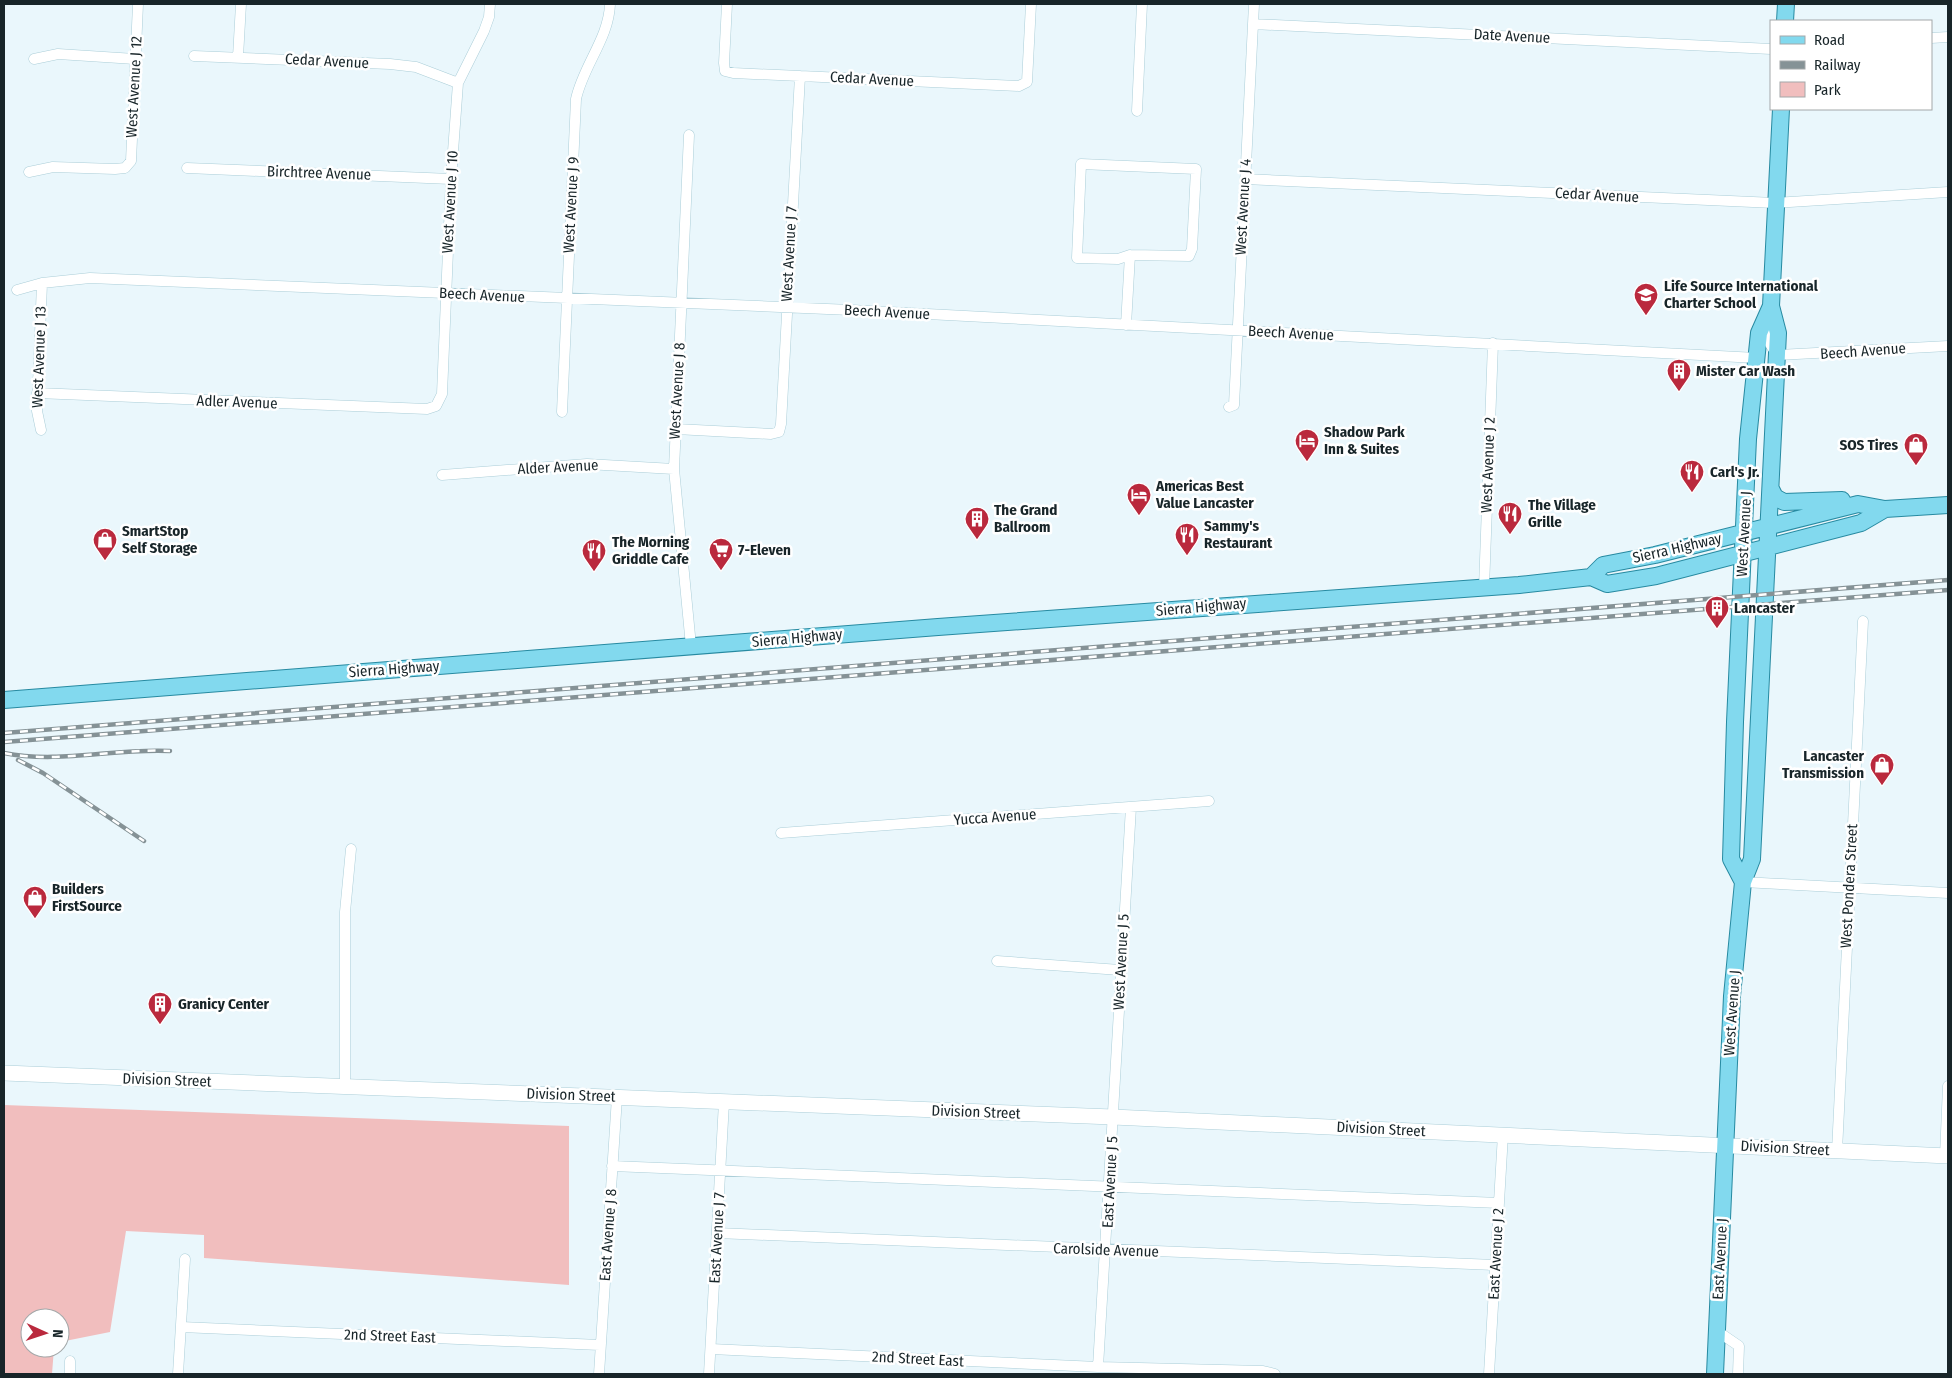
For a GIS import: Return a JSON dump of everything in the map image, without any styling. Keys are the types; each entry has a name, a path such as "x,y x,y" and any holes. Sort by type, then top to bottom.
{"main road":[{"path":"1785,20 1786,4"},
{"name":"West Avenue J","path":"1726,1144 1732,996 1743,882 1752,859 1778,333 1771,306 1781,110"},
{"name":"West Avenue J","path":"1743,882 1731,859 1742,554 1748,439 1759,334 1771,306"},
{"path":"1771,489 1775,497 1784,502 1872,498 1885,509"},
{"name":"Sierra Highway","path":"1591,577 1603,565 1744,533 1858,504 1885,509 1948,505"},
{"name":"Sierra Highway","path":"4,700 691,646 1484,588 1591,577 1607,584 1676,572 1861,523 1885,509"},
{"name":"Division Street","path":"4,1073 1113,1117 1726,1144 1947,1156"},
{"name":"East Avenue J","path":"1715,1374 1726,1144"}],"street":[{"name":"West Avenue J 12","path":"29,172 54,167 125,168 131,161 138,4"},
{"path":"238,57 241,4"},
{"name":"West Avenue J 10","path":"436,406 442,394 451,179 458,83 484,31 489,17 490,4"},
{"name":"West Avenue J 9","path":"562,412 576,99 579,86 607,26 610,4"},
{"name":"Cedar Avenue","path":"727,4 725,71 734,73 1019,86 1027,82 1031,4"},
{"path":"1137,111 1142,4"},
{"name":"West Avenue J 4","path":"1229,407 1234,405 1254,4"},
{"name":"Date Avenue","path":"1253,24 1770,49"},
{"path":"1932,38 1948,37"},
{"path":"34,58 58,54 135,59"},
{"name":"Cedar Avenue","path":"194,56 416,67 458,83"},
{"name":"West Avenue J 7","path":"676,429 771,434 779,432 781,424 800,76"},
{"name":"West Avenue J 8","path":"689,135 674,469 691,646"},
{"path":"1081,164 1196,170 1192,249 1189,256 1130,255 1118,259 1077,258 1081,164"},
{"name":"Birchtree Avenue","path":"187,168 451,179"},
{"name":"Cedar Avenue","path":"1245,179 1775,204 1948,192"},
{"path":"1126,325 1130,255"},
{"name":"Beech Avenue","path":"17,290 42,283 90,278 786,308 1757,358"},
{"name":"West Avenue J 13","path":"41,430 37,412 37,393 42,283"},
{"name":"West Avenue J 2","path":"1484,588 1493,343"},
{"name":"Beech Avenue","path":"1777,355 1948,346"},
{"name":"Adler Avenue","path":"37,393 427,409 436,406"},
{"name":"Alder Avenue","path":"442,475 587,464 674,469"},
{"name":"West Pondera Street","path":"1837,1151 1863,621"},
{"name":"Yucca Avenue","path":"781,833 1209,801"},
{"name":"West Avenue J 5","path":"1113,1117 1120,970 1131,807"},
{"path":"345,1086 345,912 351,849"},
{"path":"1743,882 1849,886 1948,893"},
{"path":"997,961 1120,970"},
{"path":"1947,1156 1948,1086"},
{"name":"East Avenue J 8","path":"599,1374 616,1097"},
{"name":"East Avenue J 7","path":"709,1374 724,1102"},
{"name":"East Avenue J 5","path":"1098,1366 1113,1117"},
{"name":"East Avenue J 2","path":"1489,1374 1503,1134"},
{"path":"612,1166 1499,1203"},
{"name":"Carolside Avenue","path":"717,1233 1495,1265"},
{"path":"178,1374 185,1259"},
{"name":"2nd Street East","path":"181,1327 600,1345"},
{"path":"1717,1331 1739,1346 1738,1374"},
{"name":"2nd Street East","path":"710,1349 1098,1366 1263,1371 1275,1374"},
{"path":"70,1361 70,1374"}],"green space":[{"path":"4,1105 569,1126 569,1285 204,1258 204,1235 126,1231 110,1332 70,1340 70,1308 20,1308 20,1358 53,1358 52,1374 4,1374"}],"railway":[{"path":"4,733 1948,580"},
{"path":"4,742 1948,590"},
{"path":"4,753 45,757 170,751"},
{"path":"18,760 43,773 144,841"}],"place":[{"name":"Life Source International Charter School","path":"1646,316"},
{"name":"Mister Car Wash","path":"1679,392"},
{"name":"Shadow Park Inn & Suites","path":"1307,462"},
{"name":"SOS Tires","path":"1916,466"},
{"name":"Carl's Jr.","path":"1692,493"},
{"name":"Americas Best Value Lancaster","path":"1139,516"},
{"name":"The Village Grille","path":"1510,535"},
{"name":"The Grand Ballroom","path":"977,540"},
{"name":"Sammy's Restaurant","path":"1187,556"},
{"name":"SmartStop Self Storage","path":"105,561"},
{"name":"7-Eleven","path":"721,571"},
{"name":"The Morning Griddle Cafe","path":"594,572"},
{"name":"Lancaster","path":"1717,629"},
{"name":"Lancaster Transmission","path":"1882,786"},
{"name":"Builders FirstSource","path":"35,919"},
{"name":"Granicy Center","path":"160,1025"}]}
